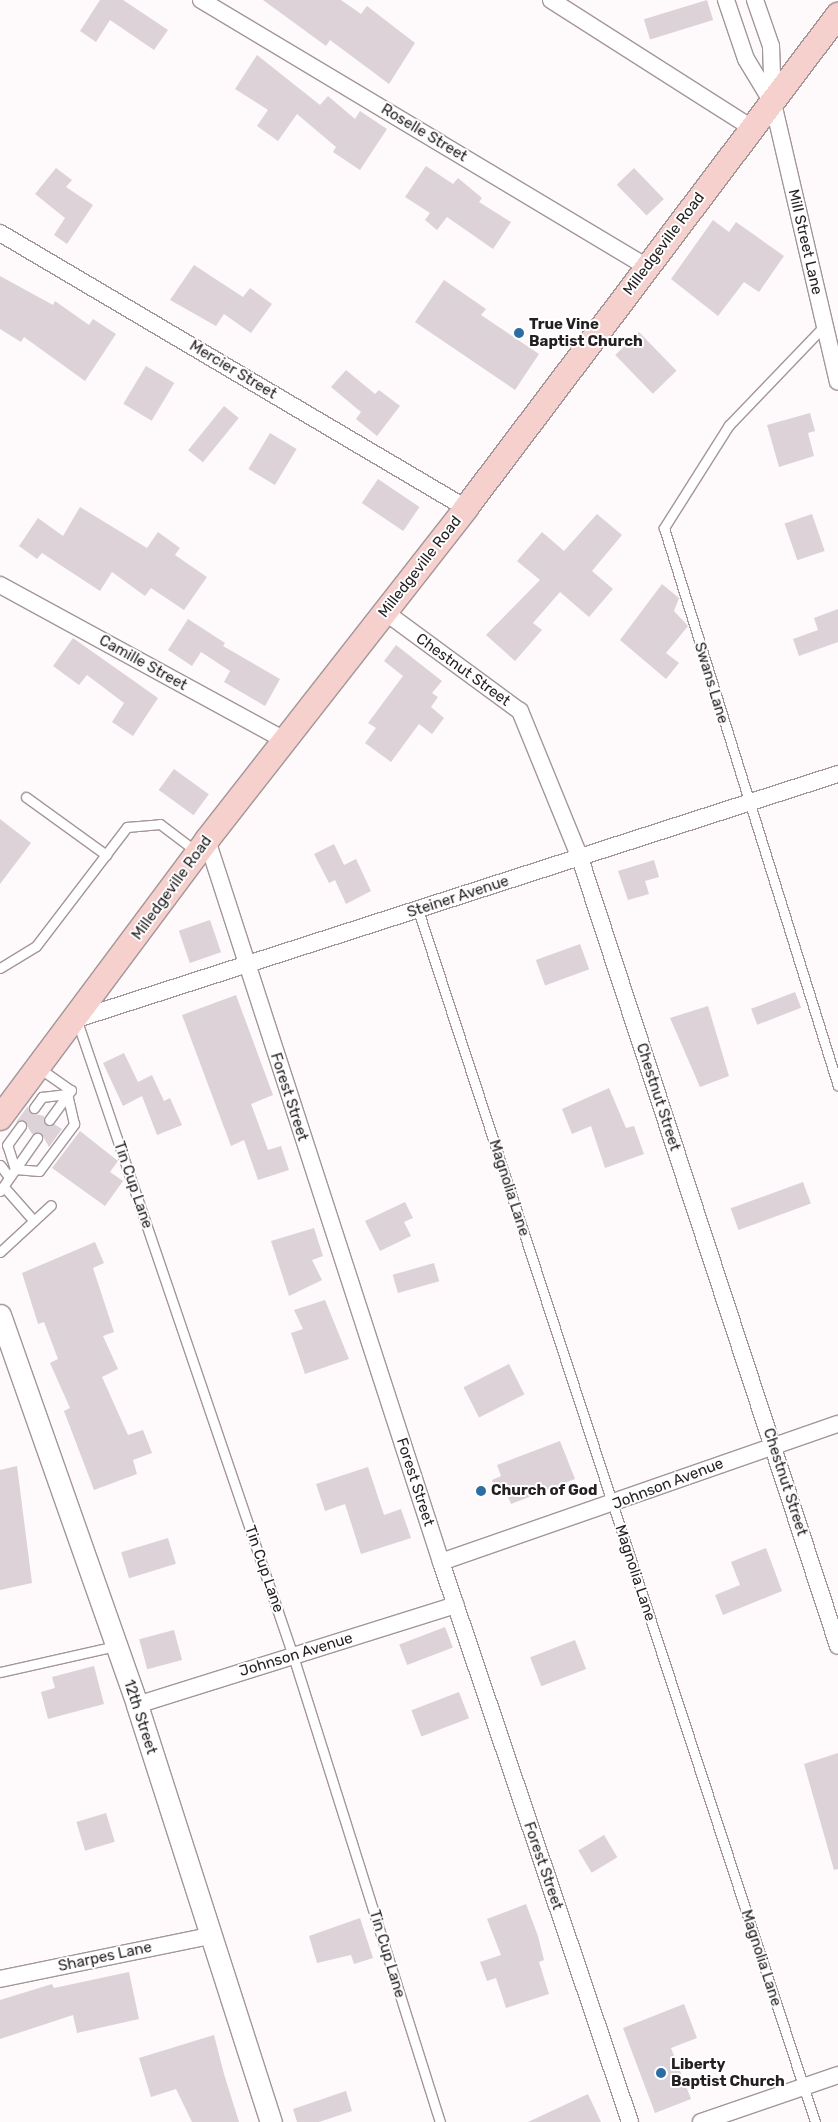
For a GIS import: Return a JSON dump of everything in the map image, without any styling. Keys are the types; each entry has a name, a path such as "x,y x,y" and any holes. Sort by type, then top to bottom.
{"main road":[{"name":"Milledgeville Road","path":"10,1122 39,1068 202,846 286,741 466,508 838,15"}],"street":[{"name":"Roselle Street","path":"202,0 647,267"},
{"path":"551,0 752,128"},
{"name":"Mill Street Lane","path":"726,0 746,59 773,103"},
{"name":"Mill Street Lane","path":"754,0 771,46 773,103 838,382"},
{"name":"Mercier Street","path":"0,233 466,508"},
{"name":"Camille Street","path":"0,585 286,741"},
{"name":"Chestnut Street","path":"384,612 520,711 580,858 838,1646"},
{"name":"Steiner Avenue","path":"77,1018 838,774"},
{"name":"Forest Street","path":"202,846 246,964 441,1562 630,2122"},
{"name":"12th Street","path":"0,1316 137,1706 271,2122"},
{"name":"Johnson Avenue","path":"441,1562 613,1505 773,1445 838,1424"},
{"name":"Johnson Avenue","path":"137,1706 456,1605"},
{"name":"Sharpes Lane","path":"0,1979 210,1936"},
{"path":"701,2122 838,2075"}],"lane":[{"name":"Swans Lane","path":"825,325 729,426 664,528 746,803 838,1086"},
{"path":"26,797 106,855"},
{"path":"0,968 36,946 127,827 160,824 202,846"},
{"name":"Magnolia Lane","path":"418,910 815,2122"},
{"name":"Tin Cup Lane","path":"77,1018 293,1656 440,2122"},
{"path":"39,1068 71,1090 49,1120"},
{"path":"34,1108 42,1097 67,1094"},
{"path":"15,1169 39,1171 74,1124 67,1094"},
{"path":"10,1122 7,1145 15,1169"},
{"path":"34,1221 2,1189 37,1138"},
{"path":"0,1165 9,1177"},
{"path":"0,1252 50,1205"},
{"path":"0,1672 115,1646"}],"building":[{"path":"100,0 123,0 168,30 154,50 110,20 96,42 80,31"},
{"path":"263,0 341,0 361,14 367,6 415,43 389,84 330,40 326,46"},
{"path":"707,0 713,20 650,39 644,19"},
{"path":"257,55 320,105 328,96 355,119 360,111 387,129 360,170 333,152 336,147 297,114 278,141 257,126 268,110 235,89"},
{"path":"426,166 453,184 458,178 482,198 479,202 511,222 493,249 447,217 437,230 425,220 430,213 405,197"},
{"path":"56,168 72,180 66,187 93,205 67,244 54,235 65,218 35,194"},
{"path":"634,168 664,199 647,216 617,185"},
{"path":"713,220 729,232 736,222 784,256 759,292 744,282 718,316 671,279"},
{"path":"194,265 243,297 250,288 272,304 251,333 224,314 216,326 170,300"},
{"path":"0,276 53,305 55,301 89,325 93,319 116,334 85,381 24,337 21,342 0,329"},
{"path":"444,280 486,309 481,315 539,354 515,390 415,322"},
{"path":"639,332 677,371 653,394 615,355"},
{"path":"146,366 174,383 152,421 123,404"},
{"path":"346,370 375,394 379,390 400,406 377,436 356,419 361,412 331,387"},
{"path":"224,406 239,418 203,462 188,450"},
{"path":"810,413 815,431 808,433 814,456 779,467 767,425"},
{"path":"270,433 297,449 275,485 248,469"},
{"path":"378,479 419,507 403,531 362,503"},
{"path":"80,507 147,548 158,532 180,548 175,555 207,577 184,610 151,588 145,596 112,572 100,591 42,553 37,559 19,546 38,518 63,536"},
{"path":"597,514 622,535 592,571 613,589 589,617 560,592 533,623 542,630 515,661 486,635 540,580 517,561 542,532 564,551"},
{"path":"812,514 825,551 797,560 785,523"},
{"path":"662,584 679,598 674,611 688,626 666,653 679,663 666,679 620,640"},
{"path":"838,609 838,642 799,656 793,639 818,630 814,618"},
{"path":"188,619 225,643 223,646 280,679 265,706 224,682 230,671 201,652 192,666 168,650"},
{"path":"73,638 158,698 133,736 112,722 124,703 87,675 79,685 53,666"},
{"path":"396,645 442,681 432,693 438,697 431,707 444,718 432,734 419,724 391,762 365,743 376,728 368,723 403,676 384,661"},
{"path":"174,769 209,794 194,815 159,790"},
{"path":"0,819 31,843 0,884"},
{"path":"334,844 344,865 356,859 371,891 346,904 335,880 329,883 314,854"},
{"path":"654,860 659,877 645,881 649,894 628,900 618,871"},
{"path":"210,920 221,952 190,963 179,931"},
{"path":"580,944 589,969 545,985 536,960"},
{"path":"795,992 801,1008 757,1025 751,1009"},
{"path":"236,995 273,1095 251,1104 268,1150 281,1146 289,1170 258,1180 244,1140 231,1146 182,1015"},
{"path":"708,1006 729,1076 700,1087 670,1018"},
{"path":"124,1053 138,1082 152,1075 164,1101 170,1098 182,1125 157,1135 142,1096 123,1106 103,1063"},
{"path":"609,1088 626,1128 634,1126 644,1154 605,1168 591,1126 572,1134 562,1109"},
{"path":"28,1106 31,1113 44,1116 46,1125 54,1124 62,1129 49,1147 41,1133 32,1134 24,1121 16,1122"},
{"path":"80,1131 118,1161 110,1172 123,1181 105,1206 52,1168"},
{"path":"803,1182 811,1204 739,1230 731,1208"},
{"path":"405,1202 413,1218 404,1222 411,1236 380,1251 365,1221"},
{"path":"314,1228 323,1256 312,1260 322,1280 289,1296 271,1241"},
{"path":"95,1242 104,1263 93,1268 114,1332 103,1336 118,1369 102,1377 128,1435 143,1430 152,1453 133,1460 137,1474 94,1490 64,1411 70,1408 50,1363 58,1359 44,1322 38,1324 22,1273"},
{"path":"434,1263 439,1281 398,1293 393,1275"},
{"path":"325,1300 349,1359 305,1374 291,1333 303,1329 294,1310"},
{"path":"509,1364 524,1394 479,1417 464,1387"},
{"path":"560,1441 575,1479 511,1504 506,1492 498,1495 492,1480 501,1476 497,1465"},
{"path":"17,1466 32,1583 0,1590 0,1470"},
{"path":"368,1467 384,1515 401,1509 411,1538 361,1554 345,1504 325,1511 316,1484"},
{"path":"168,1538 176,1564 129,1578 121,1552"},
{"path":"766,1548 782,1591 723,1615 715,1595 740,1585 731,1562"},
{"path":"445,1627 453,1648 407,1665 399,1645"},
{"path":"174,1630 182,1660 147,1669 139,1639"},
{"path":"575,1640 586,1669 541,1686 530,1657"},
{"path":"94,1666 104,1704 48,1719 41,1692 55,1688 52,1677"},
{"path":"459,1692 469,1718 421,1736 411,1710"},
{"path":"838,1753 838,1869 834,1870 804,1764"},
{"path":"106,1813 115,1842 85,1851 76,1822"},
{"path":"604,1835 617,1857 592,1873 578,1850"},
{"path":"526,1904 538,1936 544,1960 539,1962 549,1994 506,2008 496,1978 487,1981 480,1962 501,1955 487,1919"},
{"path":"360,1918 373,1958 354,1964 351,1955 317,1963 309,1936"},
{"path":"129,1972 139,2019 77,2033 73,2015 0,2039 0,2000 52,1984 54,1988"},
{"name":"Liberty Baptist Church","path":"684,2004 697,2038 671,2048 691,2099 655,2113 623,2028"},
{"path":"214,2035 239,2122 192,2122 176,2089 151,2097 139,2058"},
{"path":"346,2091 352,2111 319,2122 297,2122 293,2109"},
{"path":"588,2094 601,2122 528,2122"}],"place":[{"name":"True Vine Baptist Church","path":"519,333"},
{"name":"Church of God","path":"481,1491"},
{"name":"Liberty Baptist Church","path":"661,2073"}]}
